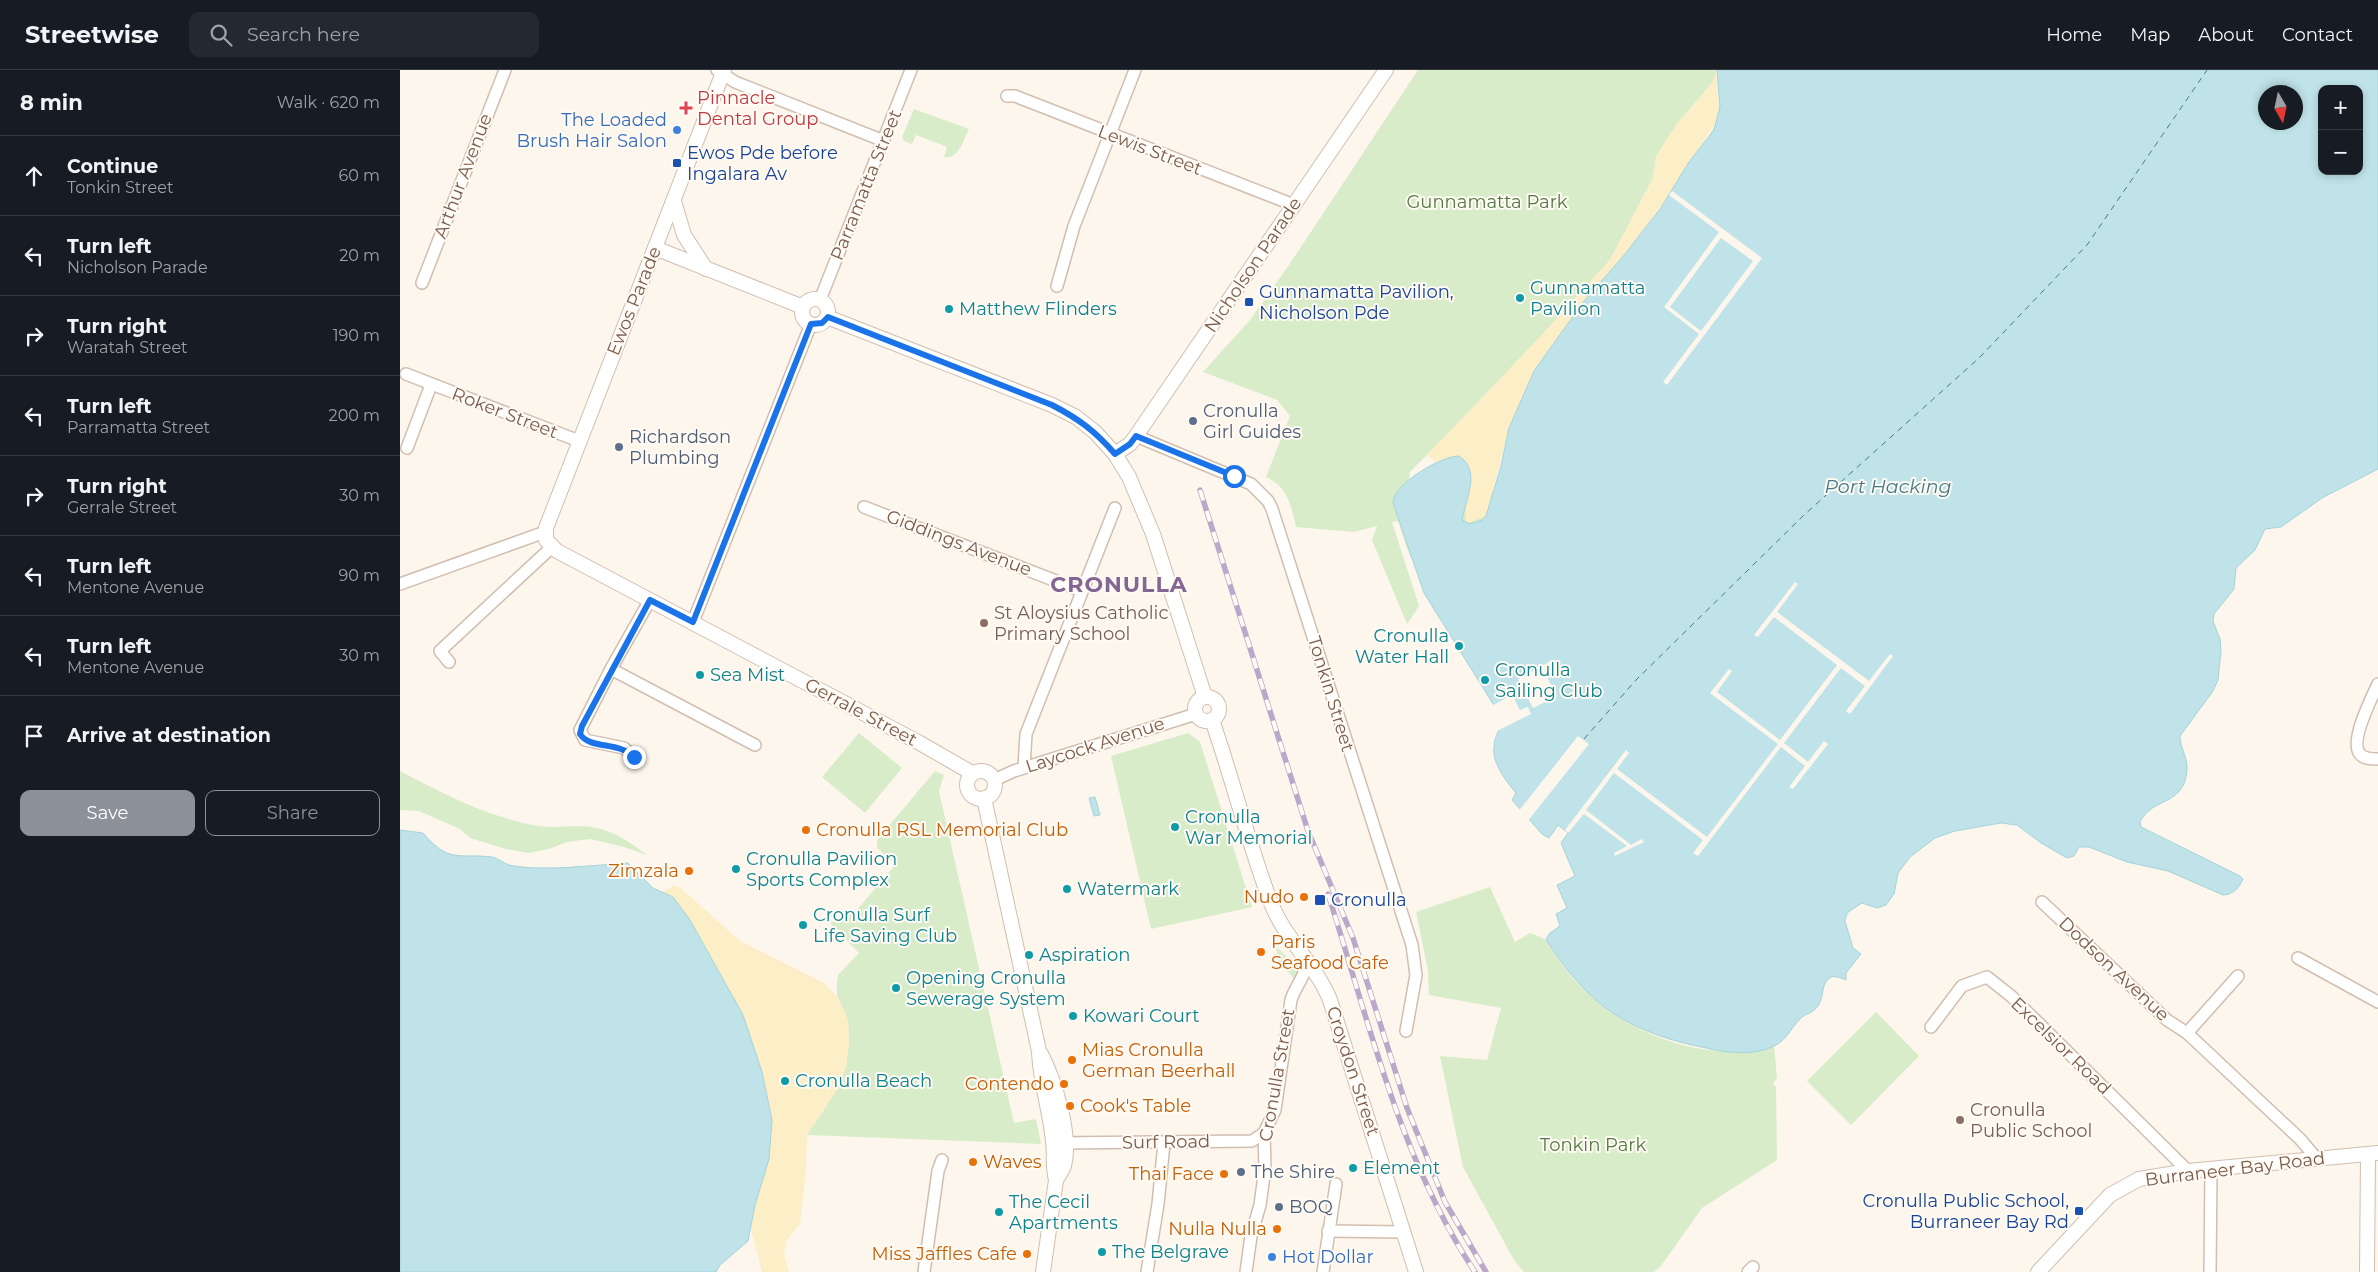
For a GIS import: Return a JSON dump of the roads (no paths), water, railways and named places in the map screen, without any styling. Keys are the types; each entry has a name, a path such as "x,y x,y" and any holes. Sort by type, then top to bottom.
{"street":[{"name":"Arthur Avenue","path":"422,283 505,70"},
{"name":"Parramatta Street","path":"820,300 911,70"},
{"path":"1057,286 1074,226 1135,70"},
{"name":"Nicholson Parade","path":"1115,454 1130,444 1136,436 1386,70"},
{"path":"722,71 732,81 884,141"},
{"name":"Ewos Parade","path":"545,532 674,201 722,71"},
{"name":"Lewis Street","path":"1007,96 1015,96 1110,135 1294,205"},
{"path":"674,201 684,235 706,269"},
{"path":"655,248 803,306"},
{"path":"812,299 820,300 828,308 828,317 822,323 811,324 802,315 803,306 812,299"},
{"path":"828,317 1052,405 1076,417 1096,432 1115,454 1142,502 1205,697"},
{"path":"693,622 811,324"},
{"name":"Roker Street","path":"406,374 579,441"},
{"name":"Roker Street","path":"407,448 431,385"},
{"name":"Tonkin Street","path":"1136,436 1251,484 1268,501 1272,509 1412,945 1416,975 1406,1032"},
{"name":"Giddings Avenue","path":"864,506 1082,591"},
{"path":"1024,767 1026,734 1115,508"},
{"path":"400,584 545,532 546,540 552,547 440,651 449,662"},
{"name":"Gerrale Street","path":"552,547 918,742 972,773"},
{"path":"634,757 624,748 590,742 580,734 582,726 611,669 650,600"},
{"path":"611,669 755,745"},
{"path":"2378,684 2365,714 2357,746 2358,751 2363,757 2378,759"},
{"path":"1205,697 1212,698 1218,704 1218,715 1212,720 1201,719 1196,714 1197,704 1205,697"},
{"name":"Laycock Avenue","path":"994,780 1024,767 1196,714"},
{"path":"1212,720 1270,903 1292,943 1306,961"},
{"path":"985,771 994,780 993,791 984,798 972,796 967,790 967,781 972,773 985,771"},
{"path":"984,798 1039,1051 1053,1084 1064,1167 1056,1180 1043,1272"},
{"name":"Dodson Avenue","path":"2042,902 2167,1020 2187,1033 2300,1139 2317,1159"},
{"path":"2298,958 2378,1002"},
{"name":"Cronulla Street","path":"1246,1272 1251,1236 1260,1205 1265,1168 1264,1133 1275,1110 1291,1000 1294,990 1304,976 1306,961"},
{"name":"Croydon Street","path":"1306,961 1320,980 1330,1000 1416,1272"},
{"name":"Dodson Avenue","path":"2187,1033 2238,976"},
{"name":"Excelsior Road","path":"1931,1027 1962,986 1987,977 2011,996 2188,1171"},
{"name":"Surf Road","path":"1060,1143 1252,1141 1264,1133"},
{"path":"1147,1272 1158,1204 1164,1143"},
{"path":"2367,1272 2373,1154"},
{"name":"Burraneer Bay Road","path":"2038,1272 2110,1195 2139,1179 2188,1171 2373,1154"},
{"path":"924,1272 938,1171 942,1160"},
{"path":"2210,1272 2211,1170"},
{"path":"1323,1272 1336,1184"},
{"path":"1328,1231 1403,1232"}],"water":[{"name":"Port Hacking","path":"1717,70 2378,70 2378,469 2322,498 2281,527 2265,529 2255,550 2236,568 2234,589 2214,614 2213,621 2220,639 2221,651 2218,680 2213,691 2180,736 2187,766 2185,782 2174,796 2152,808 2140,822 2141,827 2240,876 2243,879 2240,885 2233,892 2223,895 2168,871 2127,862 2089,847 2079,847 2074,856 2067,858 2041,843 2017,825 2001,823 1955,831 1935,838 1910,857 1898,873 1894,894 1886,905 1877,908 1862,903 1847,913 1845,921 1853,948 1861,954 1846,973 1846,980 1839,977 1828,979 1824,985 1818,1006 1814,1011 1800,1019 1778,1044 1758,1051 1740,1053 1714,1050 1679,1042 1633,1025 1595,999 1578,982 1546,939 1550,933 1560,926 1556,914 1567,908 1557,885 1575,876 1561,843 1568,833 1558,825 1549,838 1542,834 1512,800 1516,793 1500,771 1494,753 1500,724 1498,712 1424,593 1393,503 1395,496 1401,488 1419,472 1451,457 1459,456 1466,462 1471,478 1462,520 1470,524 1482,520 1486,516 1501,466 1509,428 1534,371 1584,301 1625,254 1660,209 1689,162 1714,130 1720,107"},
{"path":"1095,797 1100,815 1094,816 1089,798"},
{"path":"400,830 423,833 432,843 447,853 462,856 492,857 509,865 522,867 568,867 628,863 653,888 673,897 690,920 743,1015 762,1072 772,1120 769,1159 755,1205 748,1241 720,1265 716,1272 400,1272"}],"railway":[{"path":"1200,490 1308,831 1353,938 1407,1108 1445,1202 1486,1272"},
{"path":"1328,894 1372,1039 1406,1136 1426,1183 1449,1228 1475,1272"}],"place":[{"name":"Pinnacle Dental Group","path":"686,108"},
{"name":"The Loaded Brush Hair Salon","path":"677,130"},
{"name":"Ewos Pde before Ingalara Av","path":"677,163"},
{"name":"Gunnamatta Pavilion","path":"1520,298"},
{"name":"Gunnamatta Pavilion, Nicholson Pde","path":"1249,302"},
{"name":"Matthew Flinders","path":"949,309"},
{"name":"Cronulla Girl Guides","path":"1193,421"},
{"name":"Richardson Plumbing","path":"619,447"},
{"name":"St Aloysius Catholic Primary School","path":"984,623"},
{"name":"Cronulla Water Hall","path":"1459,646"},
{"name":"Sea Mist","path":"700,675"},
{"name":"Cronulla Sailing Club","path":"1485,680"},
{"name":"Cronulla War Memorial","path":"1175,827"},
{"name":"Cronulla RSL Memorial Club","path":"806,830"},
{"name":"Cronulla Pavilion Sports Complex","path":"736,869"},
{"name":"Zimzala","path":"689,871"},
{"name":"Watermark","path":"1067,889"},
{"name":"Nudo","path":"1304,897"},
{"name":"Cronulla","path":"1320,900"},
{"name":"Cronulla Surf Life Saving Club","path":"803,925"},
{"name":"Paris Seafood Cafe","path":"1261,952"},
{"name":"Aspiration","path":"1029,955"},
{"name":"Opening Cronulla Sewerage System","path":"896,988"},
{"name":"Kowari Court","path":"1073,1016"},
{"name":"Mias Cronulla German Beerhall","path":"1072,1060"},
{"name":"Cronulla Beach","path":"785,1081"},
{"name":"Contendo","path":"1064,1084"},
{"name":"Cook's Table","path":"1070,1106"},
{"name":"Cronulla Public School","path":"1960,1120"},
{"name":"Waves","path":"973,1162"},
{"name":"Element","path":"1353,1168"},
{"name":"The Shire","path":"1241,1172"},
{"name":"Thai Face","path":"1224,1174"},
{"name":"BOQ","path":"1279,1207"},
{"name":"Cronulla Public School, Burraneer Bay Rd","path":"2079,1211"},
{"name":"The Cecil Apartments","path":"999,1212"},
{"name":"Nulla Nulla","path":"1277,1229"},
{"name":"The Belgrave","path":"1102,1252"},
{"name":"Miss Jaffles Cafe","path":"1027,1254"},
{"name":"Hot Dollar","path":"1272,1257"}],"district":[{"name":"CRONULLA","path":"1119,584"}],"park label":[{"name":"Gunnamatta Park","path":"1487,202"},
{"name":"Tonkin Park","path":"1593,1145"}]}
